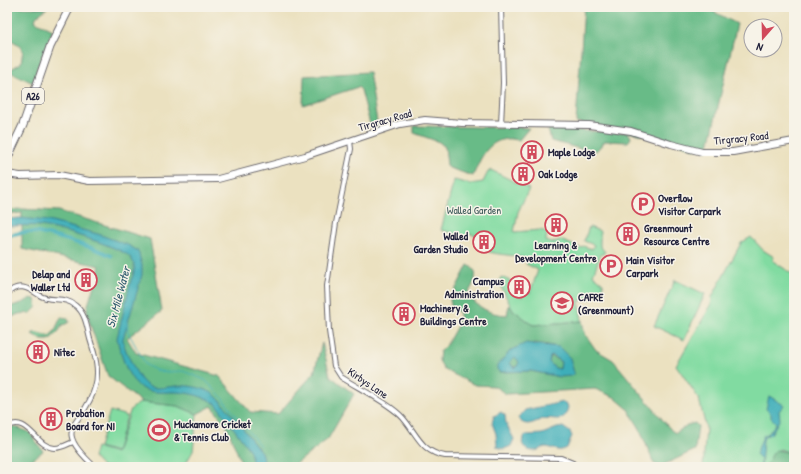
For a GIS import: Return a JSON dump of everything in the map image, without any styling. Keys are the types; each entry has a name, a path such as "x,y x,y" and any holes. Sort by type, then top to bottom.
{"highway":[{"name":"A26","path":"7,159 23,125 50,48 70,7"}],"street":[{"path":"501,7 503,83 501,124"},
{"name":"Tirgracy Road","path":"7,174 20,176 47,174 89,181 150,179 209,180 229,177 298,158 411,121 425,120 501,124 589,125 622,129 691,150 706,152 733,152 794,141"},
{"name":"Kirbys Lane","path":"350,141 351,149 336,223 327,286 329,331 334,366 337,371 342,377 402,417 422,445 436,454 445,456 561,458 573,463 577,467"},
{"path":"7,294 18,287 29,288 43,297 61,298 70,302 78,308 84,317 96,360 97,378 90,400 73,426 73,442 78,451 95,467"},
{"path":"7,427 15,424 25,427 45,444 51,447 61,447 73,442"}],"green space":[{"path":"7,7 47,8 36,17 35,21 53,30 38,66 33,83 8,71 21,63 23,50 18,44 7,38"},
{"path":"584,7 705,7 737,24 708,150 694,149 664,139 576,122"},
{"path":"369,72 378,128 371,128 361,90 358,87 303,105 304,76"},
{"path":"414,126 529,128 519,140 506,139 493,144 481,158 473,176 449,168 447,165 445,147 439,142 414,133"},
{"path":"548,129 627,133 631,138 628,142 605,141 597,150 593,152 551,141"},
{"name":"Walled Garden","path":"491,170 529,189 518,212 514,232 540,230 547,232 546,241 552,243 560,240 581,248 583,246 592,249 594,245 584,241 589,227 600,231 600,246 605,252 600,256 593,275 603,283 604,295 591,296 591,299 579,301 582,321 533,325 512,309 499,282 501,277 511,281 509,285 512,291 522,297 524,291 530,293 538,270 526,264 528,260 516,256 496,254 484,250 478,246 479,244 491,247 492,241 468,233 467,237 441,230 454,180 470,184 483,182 488,172"},
{"path":"22,209 59,211 150,239 162,311 127,338 136,353 219,376 250,412 278,414 314,373 322,343 330,376 354,394 328,439 292,467 243,467 227,427 212,406 197,414 178,406 141,402 108,376 87,315 87,308 100,266 22,249 22,212 7,214 7,210"},
{"path":"751,237 763,250 774,257 773,261 794,275 794,448 788,452 780,449 772,455 770,462 764,467 703,467 706,428 699,399 676,365 711,305 712,297 741,243"},
{"path":"468,265 475,271 475,279 467,295 489,312 507,315 509,305 533,325 582,321 585,334 596,350 613,360 672,431 676,433 687,425 695,423 698,426 695,450 661,466 654,464 639,427 627,408 614,397 595,389 506,394 494,386 475,385 443,369 439,360 440,351 447,344 458,324 460,312 452,309 450,300","holes":["535,343 556,347 564,353 568,358 574,373 560,377 531,371 499,372 500,366 507,357 512,353"]},
{"path":"675,280 705,294 684,340 654,326"},
{"path":"30,298 35,299 37,307 30,314 23,313 17,315 7,322 7,309 25,302"},
{"path":"61,317 68,318 69,322 62,326 49,340 42,340 32,334 35,332 49,336 54,332"},
{"path":"551,356 561,362 560,369 555,368 549,362"},
{"path":"515,357 520,362 515,367 510,362"},
{"name":"Muckamore Cricket & Tennis Club","path":"141,402 178,406 197,414 193,451 186,463 177,467 102,467 93,457 96,447 116,453 131,409"},
{"path":"110,411 127,416 116,452 99,447"},
{"path":"13,426 29,432 43,451 22,467 7,467 7,432"},
{"path":"794,448 794,467 764,467 776,450 788,452"}],"water":[{"path":"20,218 48,221 98,234 128,245 138,251 142,265 142,275 123,339 134,368 143,381 151,387 161,388 190,386 204,389 212,393 229,411 261,452 264,461 262,467 250,467 252,461 250,451 216,404 201,397 189,394 145,390 135,383 131,377 127,370 117,338 134,271 134,265 130,257 102,243 60,230 41,226 7,226 7,219"},
{"path":"526,343 559,347 570,358 574,373 571,376 560,377 531,371 499,372 497,366 511,350","holes":["552,355 561,362 560,369 555,368 549,362","515,357 519,362 516,368 512,366 510,362"]},
{"path":"769,396 784,405 779,411 780,419 771,434 765,436 763,440 761,467 761,459 756,454 763,436 769,433 776,423 766,409"},
{"path":"563,402 567,404 568,407 566,413 561,418 547,418 527,424 518,418 525,410"},
{"path":"501,412 505,415 506,424 514,439 511,446 504,449 497,447 496,434 492,423 494,416"},
{"path":"563,427 570,432 572,436 567,448 559,450 546,447 530,451 523,446 522,440 526,435 542,434"}],"waterway":[{"path":"7,236 25,232 58,237 111,256"},
{"path":"127,323 128,332 146,365 155,370 165,372 183,371 205,380 219,394 260,446"}],"place":[{"name":"Maple Lodge","path":"532,152"},
{"name":"Oak Lodge","path":"523,174"},
{"name":"Overflow Visitor Carpark","path":"643,204"},
{"name":"Learning & Development Centre","path":"556,225"},
{"name":"Greenmount Resource Centre","path":"628,234"},
{"name":"Walled Garden Studio","path":"484,242"},
{"name":"Main Visitor Carpark","path":"611,266"},
{"name":"Delap and Waller Ltd","path":"86,280"},
{"name":"Campus Administration","path":"519,287"},
{"name":"CAFRE (Greenmount)","path":"562,303"},
{"name":"Machinery & Buildings Centre","path":"404,314"},
{"name":"Nitec","path":"38,352"},
{"name":"Probation Board for NI","path":"51,419"},
{"name":"Muckamore Cricket & Tennis Club","path":"159,430"}],"water label":[{"name":"Six Mile Water","path":"118,297"}]}
